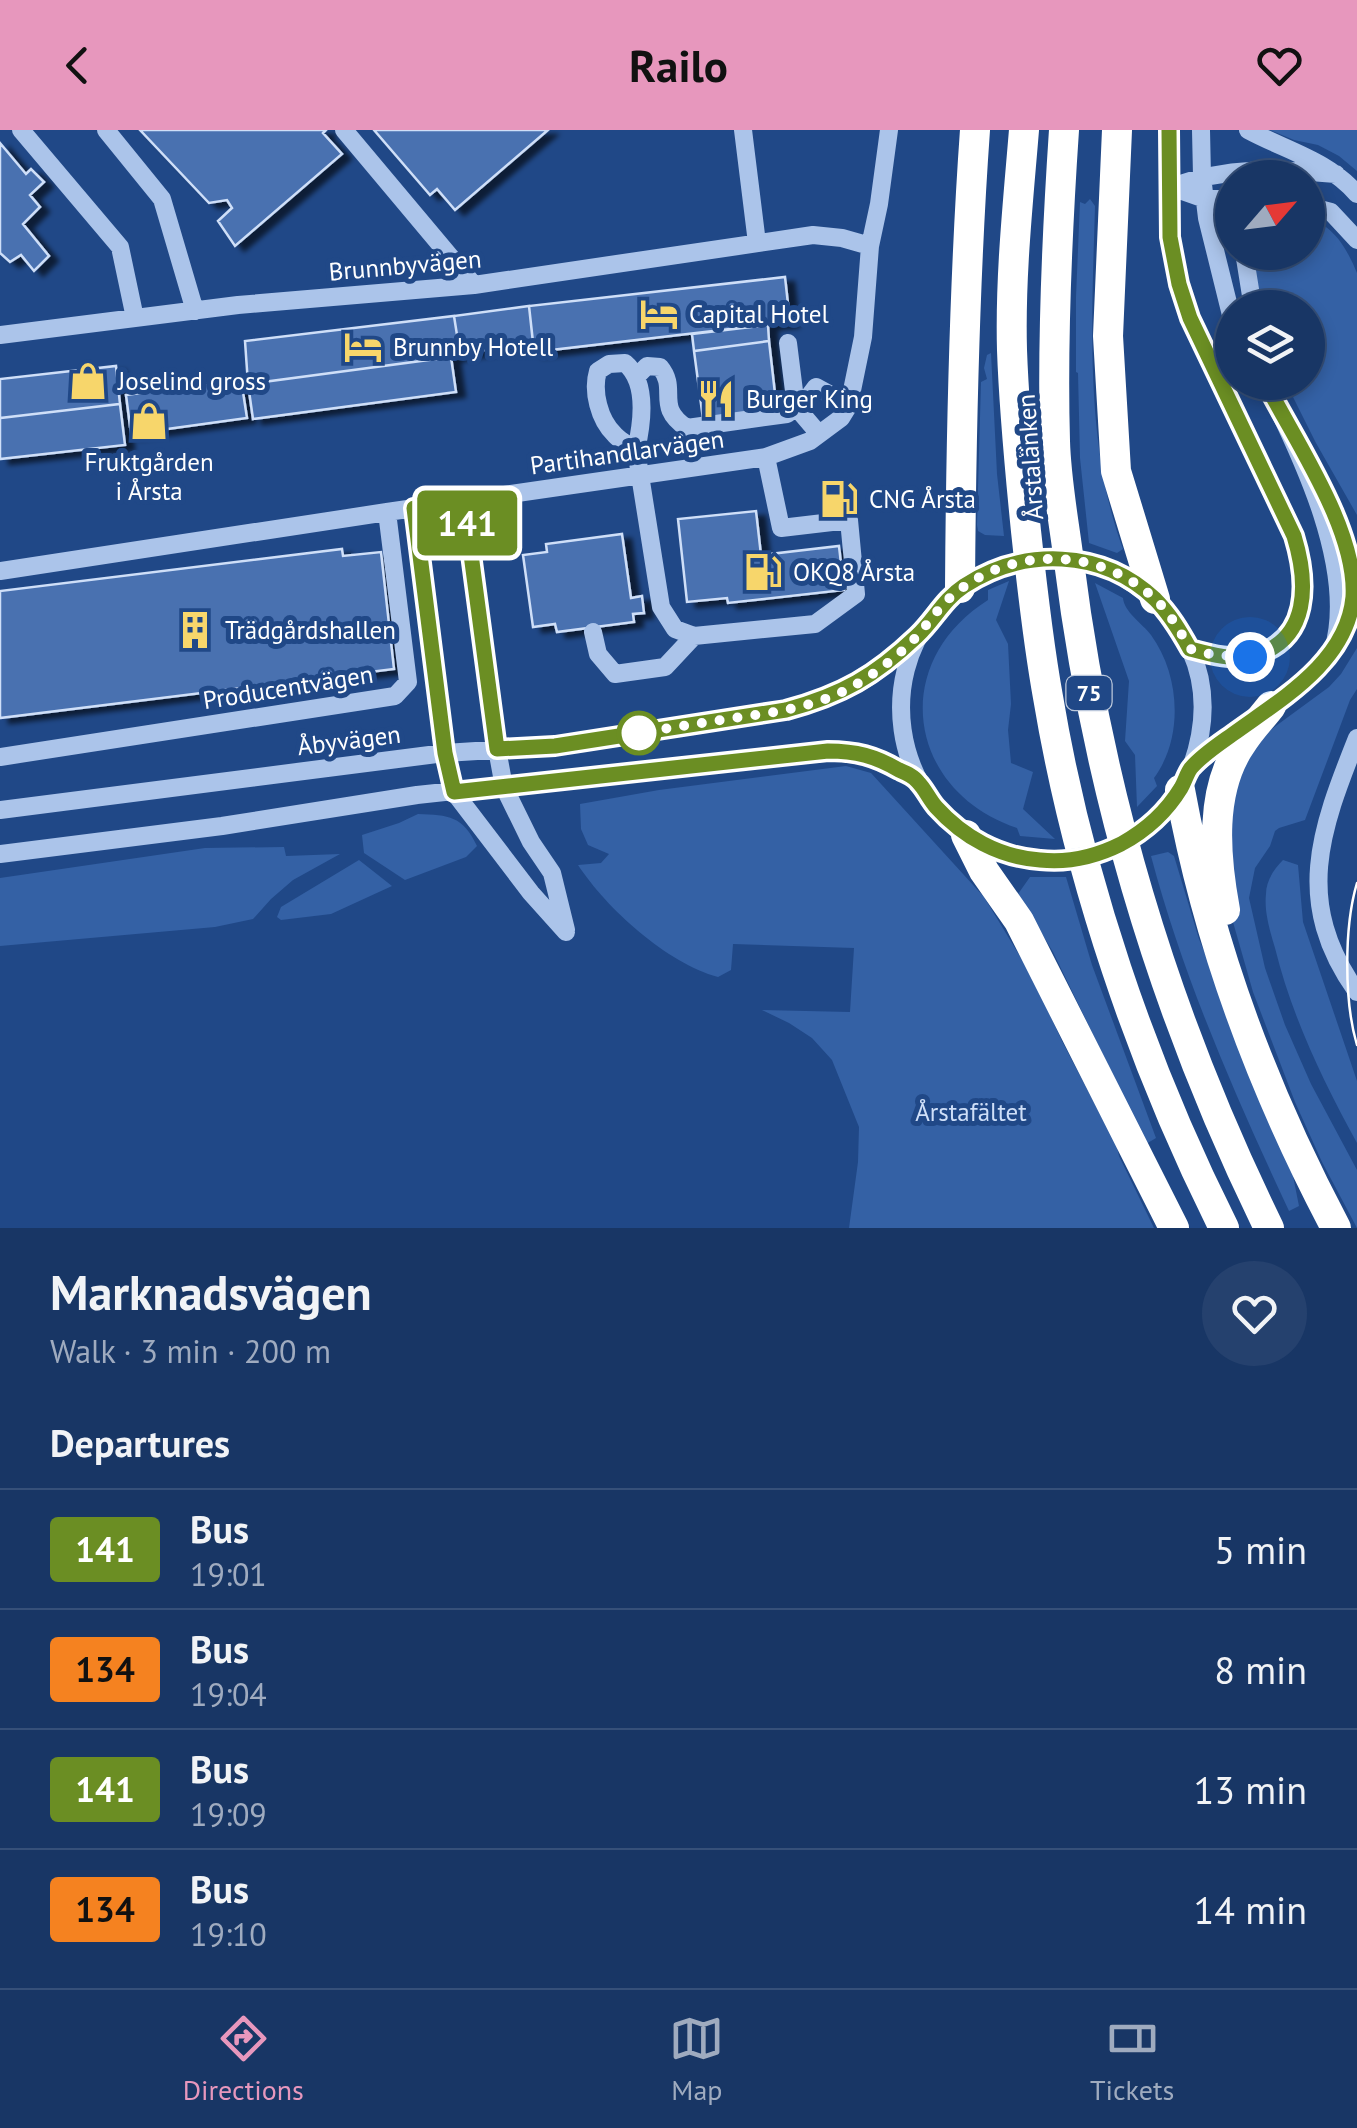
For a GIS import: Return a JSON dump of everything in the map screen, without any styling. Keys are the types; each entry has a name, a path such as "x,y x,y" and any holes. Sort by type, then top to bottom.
{"highway":[{"path":"974,580 961,446 967,244 976,130"},
{"name":"Årstalänken","path":"1024,130 1014,250 1012,347 1019,463 1048,700 1099,914 1152,1066 1224,1228"},
{"name":"Årstalänken","path":"1064,130 1056,258 1055,445 1089,693 1104,772 1139,902 1186,1040 1238,1166 1269,1228"},
{"path":"1117,130 1108,336 1116,471 1155,599"},
{"path":"1234,997 1232,945 1219,878 1220,790 1240,746 1271,706"},
{"path":"1178,790 1191,851 1258,1064 1336,1228"},
{"path":"966,834 984,871 1019,921 1174,1228"}],"street":[{"path":"21,130 120,247 135,318"},
{"path":"106,130 162,199 195,310"},
{"path":"344,130 474,285"},
{"path":"743,130 756,243"},
{"path":"636,377 647,366 660,366 666,372 671,415 687,428 786,414 807,400 816,388 850,405 864,338 870,246 880,204 889,130"},
{"path":"1168,130 1170,237 1179,284 1190,318 1294,536 1304,581 1301,608 1292,626 1272,648 1250,657 1190,649"},
{"path":"1202,130 1205,198 1224,290"},
{"path":"1248,130 1305,154 1336,174 1357,194"},
{"path":"1171,187 1232,171 1336,174"},
{"path":"1171,187 1215,198"},
{"path":"1325,210 1357,240"},
{"name":"Brunnbyvägen","path":"0,336 195,310 474,285 814,235 870,246"},
{"path":"788,343 796,407 819,434"},
{"path":"636,450 614,435 602,419 595,381 598,371 609,364 626,363 636,377 641,428 636,450 661,608 675,629 694,636 815,624 856,594 849,520 780,528 766,457"},
{"path":"1178,790 1198,749 1203,708 1197,668 1175,622 1155,599 1108,569 1060,558 1034,559 1010,564 974,580 945,601 921,632 903,680 902,731 917,780 932,802 966,834 1018,858 1058,860 1097,854 1144,830 1178,790 1304,681 1333,650 1348,622 1354,594 1342,532 1275,400"},
{"name":"Partihandlarvägen","path":"0,572 766,457 810,441 850,405"},
{"path":"414,508 445,753 454,792 566,932 552,873 504,788 464,502"},
{"name":"Producentvägen","path":"0,757 396,696 408,682 387,512"},
{"path":"593,632 598,654 615,674 665,667 694,636"},
{"name":"Åbyvägen","path":"0,810 445,753 555,746 786,710 816,702 870,676 921,632"},
{"path":"1357,738 1324,825 1319,889 1321,915 1334,954 1357,992"},
{"path":"0,854 222,826 417,795 828,751 872,755 917,780"}],"green space":[{"path":"1270,130 1357,130 1357,171 1318,145"},
{"path":"1090,199 1095,206 1092,336 1096,424 1110,509 1123,549 1117,553 1089,543 1080,458 1076,297 1080,202 1085,204"},
{"path":"1325,227 1344,247 1357,273 1357,515 1294,400 1325,400 1325,290 1258,290 1254,270 1325,270"},
{"path":"991,353 1004,536 985,535 977,525 981,382 987,379 984,368"},
{"path":"1009,581 996,620 1008,644 1011,763 1033,772 1023,809 1055,839 1020,836 1017,828 980,810 952,786 933,756 924,724 924,690 935,657 956,626 988,600 988,590"},
{"path":"1095,583 1123,598 1130,613 1151,635 1173,687 1170,744 1154,778 1157,786 1137,807 1135,755 1125,741 1129,681"},
{"path":"1357,648 1357,689 1305,820 1275,831 1255,868 1249,898 1265,968 1285,1025 1357,1170 1357,1228 1295,1102 1253,992 1229,908 1225,805 1258,739 1329,687"},
{"name":"Årstafältet","path":"846,766 871,773 984,897 1032,976 1154,1228 849,1228 859,1127 832,1060 812,1038 762,1010 850,1012 854,948 733,944 731,970 718,977 679,960 640,932 605,899 578,865 601,863 609,854 588,845 581,829 580,804"},
{"path":"418,814 454,819 466,828 477,846 466,857 405,880 364,853 362,835"},
{"path":"284,847 286,856 340,854 293,880 253,919 215,927 0,946 0,878 205,848"},
{"path":"1168,852 1174,856 1199,939 1290,1161 1299,1206 1289,1211 1230,1080 1179,947 1151,856"},
{"path":"359,860 392,886 331,914 281,920 277,917 281,907"},
{"path":"1283,860 1298,865 1303,922 1357,1081 1357,1143 1299,1024 1269,928 1266,889"},
{"path":"1030,877 1066,877 1092,965 1156,1138 1146,1144 1053,952 1018,894"}],"building":[{"path":"140,130 326,130 323,133 342,154 235,246 218,221 232,208 227,200 209,203"},
{"path":"374,130 548,130 455,210 437,189 430,195"},
{"path":"0,143 26,174 31,169 44,182 30,195 40,207 23,224 49,256 34,271 21,255 10,262 0,253"},
{"name":"Capital Hotel","path":"785,277 790,322 534,352 529,306"},
{"path":"529,306 533,342 460,354 454,316"},
{"path":"454,316 460,354 451,357 248,384 245,341"},
{"path":"768,325 769,341 694,351 692,334"},
{"path":"769,341 777,411 703,419 694,351"},
{"path":"451,357 456,392 253,419 248,384"},
{"path":"116,366 120,404 0,418 0,379"},
{"path":"241,379 247,418 131,434 126,395"},
{"path":"120,404 125,445 0,459 0,418"},
{"name":"OKQ8 Årsta","path":"756,511 761,555 839,546 844,590 728,603 727,598 687,602 678,519"},
{"path":"622,534 631,598 642,596 644,613 633,614 634,622 557,632 555,624 533,627 523,555 547,552 546,544"},
{"name":"Trädgårdshallen","path":"342,549 343,556 381,552 394,669 0,718 0,591"}],"tram line":[{"path":"1357,883 1347,964 1357,1045"}],"bus line":[{"name":"141","path":"1169,130 1170,237 1179,284 1190,318 1215,369"},
{"name":"141","path":"1230,400 1294,536 1303,564 1304,595 1292,626 1272,648 1250,657 1190,649 1175,622 1155,599 1108,569 1060,558 1034,559 986,572 960,588 921,632 870,676 816,702 555,746 497,749 464,502 414,508 445,753 454,792 854,751 872,755 917,780 949,821 994,850 1018,858 1071,860 1121,844 1163,812 1191,768 1304,681 1333,650 1348,622 1354,594 1342,532 1275,400"}],"place":[{"name":"Capital Hotel","path":"659,314"},
{"name":"Brunnby Hotell","path":"363,347"},
{"name":"Joselind gross","path":"88,381"},
{"name":"Burger King","path":"716,399"},
{"name":"Fruktgården i Årsta","path":"149,421"},
{"name":"CNG Årsta","path":"839,499"},
{"name":"OKQ8 Årsta","path":"763,572"},
{"name":"Trädgårdshallen","path":"195,630"}],"route":[{"path":"639,733 626,735 786,710 844,691 870,676 921,632 960,588 986,572 1034,559 1060,558 1108,569 1155,599 1175,622 1190,649 1250,657"}]}
